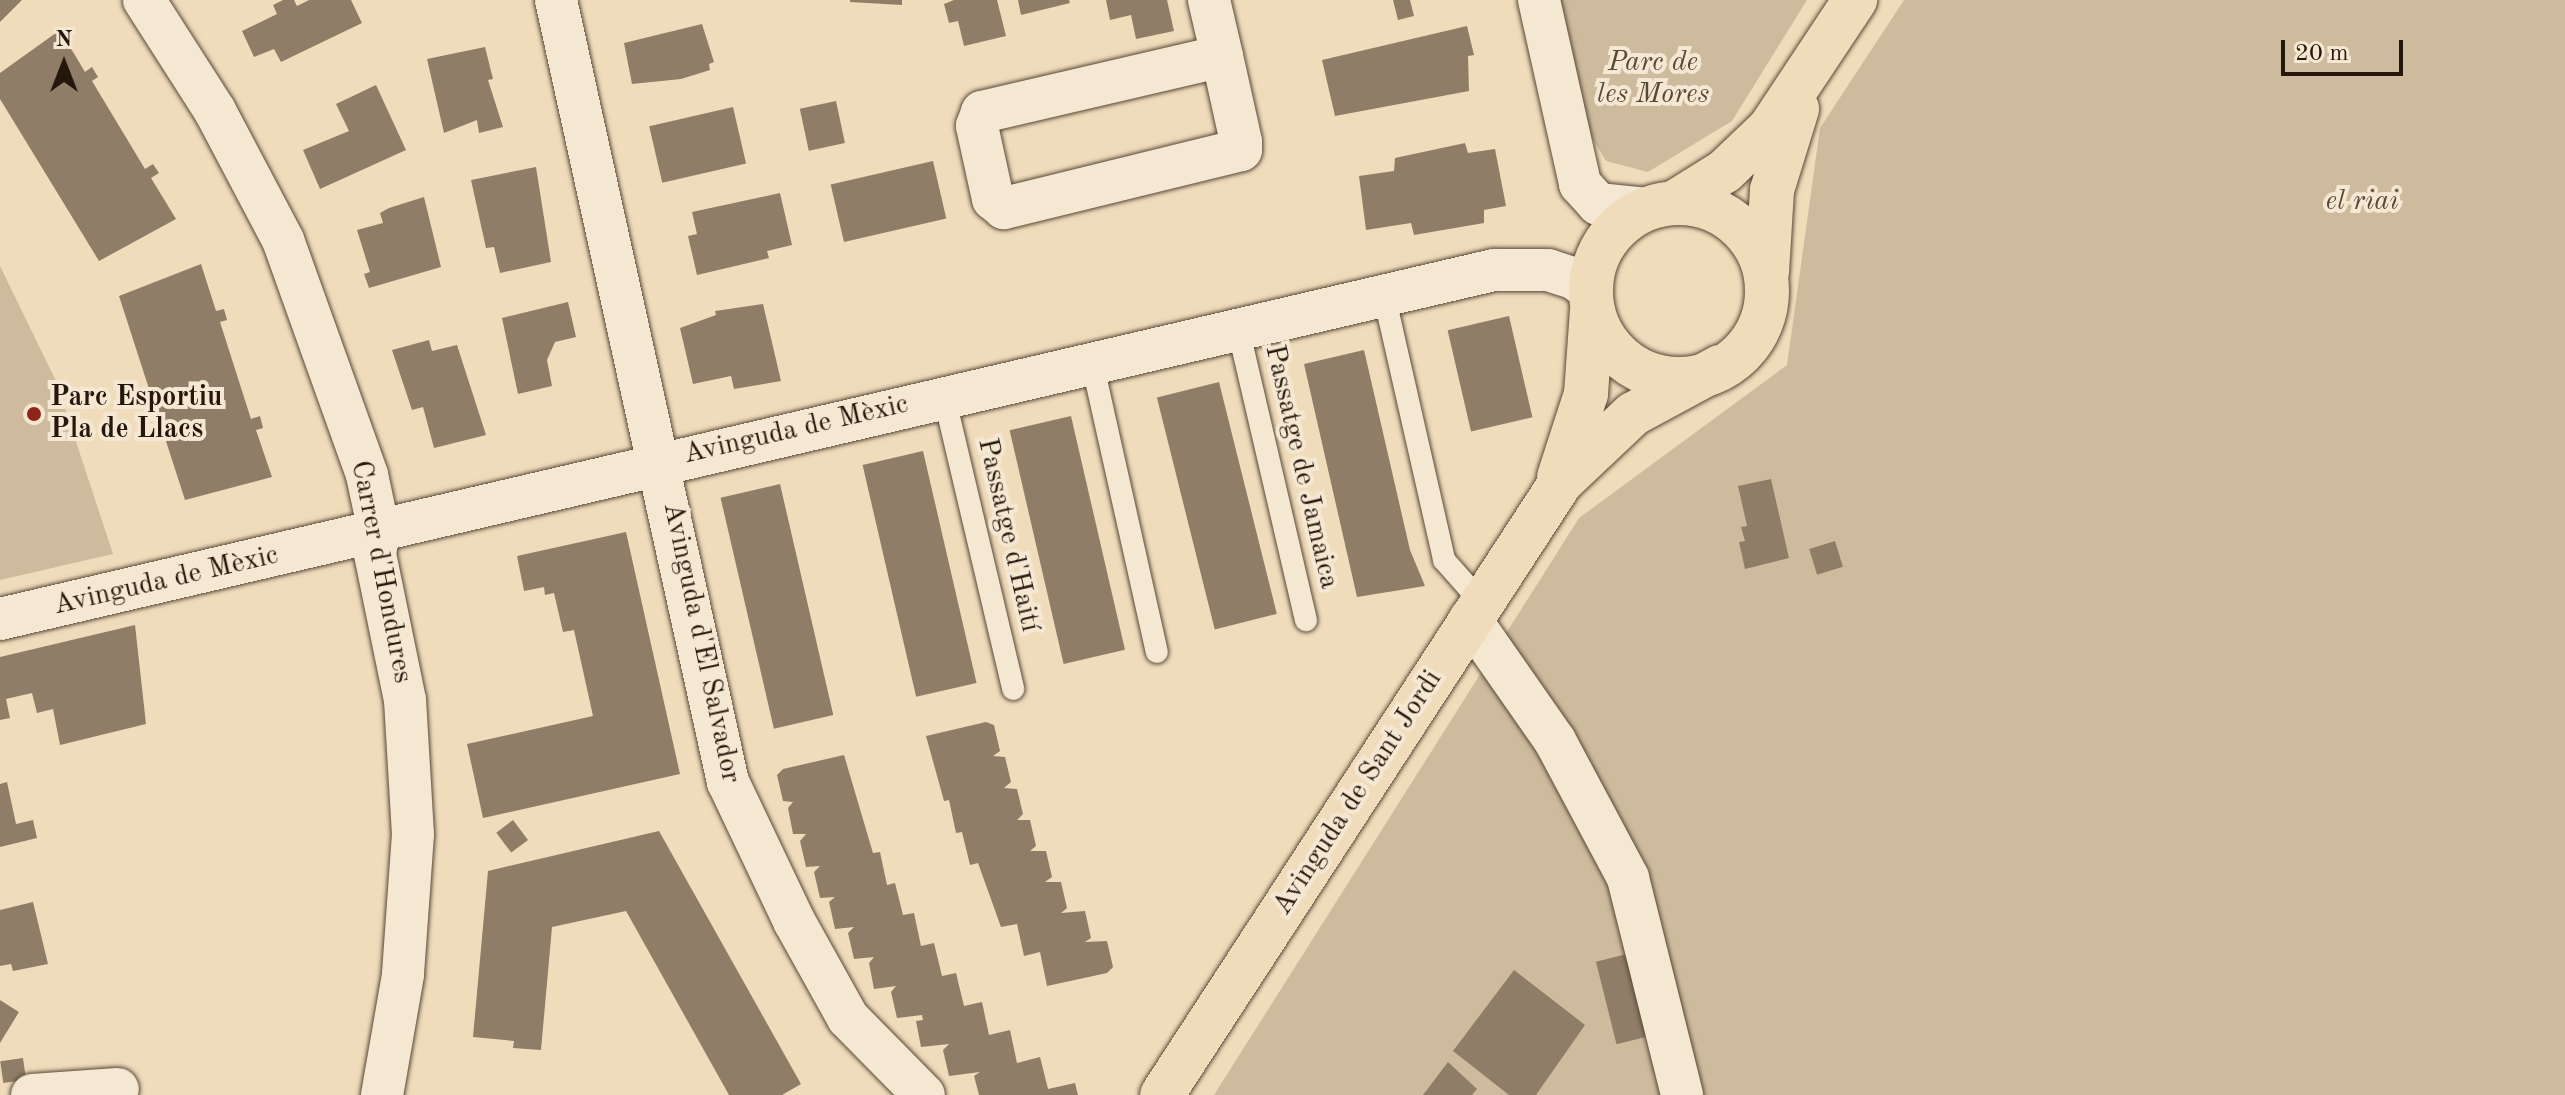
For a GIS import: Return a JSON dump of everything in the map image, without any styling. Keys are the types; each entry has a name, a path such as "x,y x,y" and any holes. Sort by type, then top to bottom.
{"main road":[{"path":"1810,75 1772,190 1767,286 1754,336 1720,367 1670,378 1635,366 1610,345 1592,297 1603,247 1621,224 1661,206 1754,145 1810,75 1855,0"},
{"path":"1661,206 1713,210 1744,232 1761,257 1767,286"},
{"name":"Avinguda de Sant Jordi","path":"1554,491 1586,394 1592,297"},
{"name":"Avinguda de Sant Jordi","path":"1162,1095 1554,491 1633,414 1720,367"}],"street":[{"name":"Carrer d'Hondures","path":"144,0 215,111 283,240 367,475 379,531 375,554 405,700 413,834 403,975 382,1095"},
{"name":"Avinguda d'El Salvador","path":"556,0 661,461 728,782 794,921 848,1018 924,1095"},
{"path":"1209,0 1222,56 1241,142 1235,155 1004,208 993,199 977,126 982,112 1222,56"},
{"path":"1539,0 1580,184 1598,204 1661,206"},
{"name":"Avinguda de Mèxic","path":"0,619 379,531 661,461 1384,295 1513,269 1564,275 1592,297"},
{"path":"1476,611 1555,741 1628,878 1682,1095"},
{"path":"32,1095 118,1089"}],"lane":[{"path":"1384,295 1444,560 1476,611"},
{"name":"Passatge de Jamaica","path":"1238,328 1306,620"},
{"path":"1092,362 1157,652"},
{"name":"Passatge d'Haití","path":"944,396 1013,689"}],"green space":[{"name":"Parc de les Mores","path":"1553,0 1807,0 1732,121 1648,172 1606,161 1582,121"},
{"name":"el riai","path":"1904,0 2565,0 2565,1095 1214,1095 1579,518 1787,365 1820,128"},
{"name":"Parc Esportiu Pla de Llacs","path":"0,266 56,381 113,554 0,580"}],"building":[{"path":"0,0 22,0 0,22"},
{"path":"283,0 294,0 297,6 309,0 351,0 362,23 281,62 274,49 254,57 242,31 277,14 273,5"},
{"path":"902,0 902,5 850,2"},
{"path":"954,0 997,0 1006,36 964,46 958,21 949,23 944,4"},
{"path":"1018,0 1069,0 1070,3 1021,15"},
{"path":"1106,0 1167,0 1174,31 1136,39 1131,15 1110,20"},
{"path":"1393,0 1410,0 1414,16 1398,20"},
{"path":"702,24 714,62 709,64 710,70 681,79 632,84 624,43"},
{"path":"1467,26 1474,55 1468,56 1469,91 1335,116 1322,60"},
{"path":"60,30 85,72 92,67 98,77 92,81 145,169 153,164 159,173 151,178 176,219 99,261 0,99 0,73"},
{"path":"485,47 493,79 488,80 503,127 479,133 477,120 444,133 427,59"},
{"path":"376,85 406,150 320,189 303,150 349,131 336,104"},
{"path":"836,101 845,143 809,151 800,109"},
{"path":"733,107 746,164 662,183 649,126"},
{"path":"1465,143 1468,153 1495,149 1506,206 1484,210 1484,223 1414,235 1411,223 1366,230 1359,176 1394,171 1395,158"},
{"path":"933,161 946,218 844,242 831,185"},
{"path":"536,167 551,262 500,273 494,247 486,248 471,180"},
{"path":"780,193 792,245 767,251 769,258 697,275 688,236 697,234 692,212"},
{"path":"424,197 441,267 369,288 364,274 370,272 357,230 383,223 380,213 389,208"},
{"path":"201,264 216,311 224,309 227,320 220,322 251,419 260,416 263,428 256,430 272,477 185,500 119,296"},
{"path":"568,302 576,337 555,342 547,360 552,386 518,394 502,318"},
{"path":"763,304 781,381 734,389 731,376 693,384 680,328 716,315 715,311"},
{"path":"1509,316 1532,417 1471,432 1448,330"},
{"path":"429,340 432,351 457,345 486,435 434,448 423,407 412,410 392,350"},
{"path":"1364,350 1410,550 1425,586 1357,597 1304,364"},
{"path":"1219,382 1277,614 1215,629 1157,397"},
{"path":"1071,416 1125,650 1064,664 1010,430"},
{"path":"923,451 977,683 916,697 863,465"},
{"path":"1771,479 1789,558 1745,569 1739,542 1745,541 1741,527 1747,526 1738,486"},
{"path":"780,484 833,715 774,729 721,498"},
{"path":"626,532 680,774 483,818 467,744 593,716 574,630 563,632 554,593 545,595 544,587 524,591 517,556"},
{"path":"1835,541 1843,567 1817,575 1809,549"},
{"path":"135,625 146,724 60,745 53,709 37,713 32,693 6,699 10,718 0,720 0,657"},
{"path":"986,722 994,725 1000,751 993,756 1005,757 1011,782 1004,788 1017,789 1023,814 1017,820 1030,820 1036,846 1030,851 1046,851 1052,877 1045,882 1061,882 1067,908 1061,913 1085,911 1091,938 1085,942 1107,941 1113,967 1107,973 1047,986 1040,952 1024,956 1017,924 1001,927 978,863 970,865 962,832 956,833 949,800 944,801 926,736"},
{"path":"844,755 873,853 880,852 887,885 895,883 903,915 914,913 921,946 934,943 942,976 956,973 964,1006 982,1002 989,1035 1010,1030 1017,1063 1040,1057 1048,1089 1075,1083 1078,1095 979,1095 974,1076 980,1072 949,1076 943,1050 949,1044 921,1047 916,1021 923,1020 922,1015 897,1018 891,992 896,986 874,989 869,963 874,957 854,959 848,933 854,927 835,929 829,902 835,897 820,898 814,872 820,866 806,867 800,841 806,834 793,834 788,808 793,802 783,801 777,775 783,769"},
{"path":"7,782 16,824 33,820 37,838 0,847 0,784"},
{"path":"513,820 528,840 511,853 496,833"},
{"path":"659,831 801,1084 782,1095 729,1095 626,911 552,927 541,1050 513,1048 514,1041 473,1037 488,871"},
{"path":"33,902 48,964 13,971 11,964 0,966 0,910"},
{"path":"1627,954 1648,1036 1617,1044 1596,962"},
{"path":"1514,970 1585,1025 1536,1095 1509,1095 1453,1051"},
{"path":"0,1000 19,1012 0,1043"},
{"path":"23,1058 26,1080 3,1083 0,1061"},
{"path":"1448,1062 1477,1089 1472,1095 1423,1095"}],"place":[{"name":"Parc Esportiu Pla de Llacs","path":"34,414"}]}
